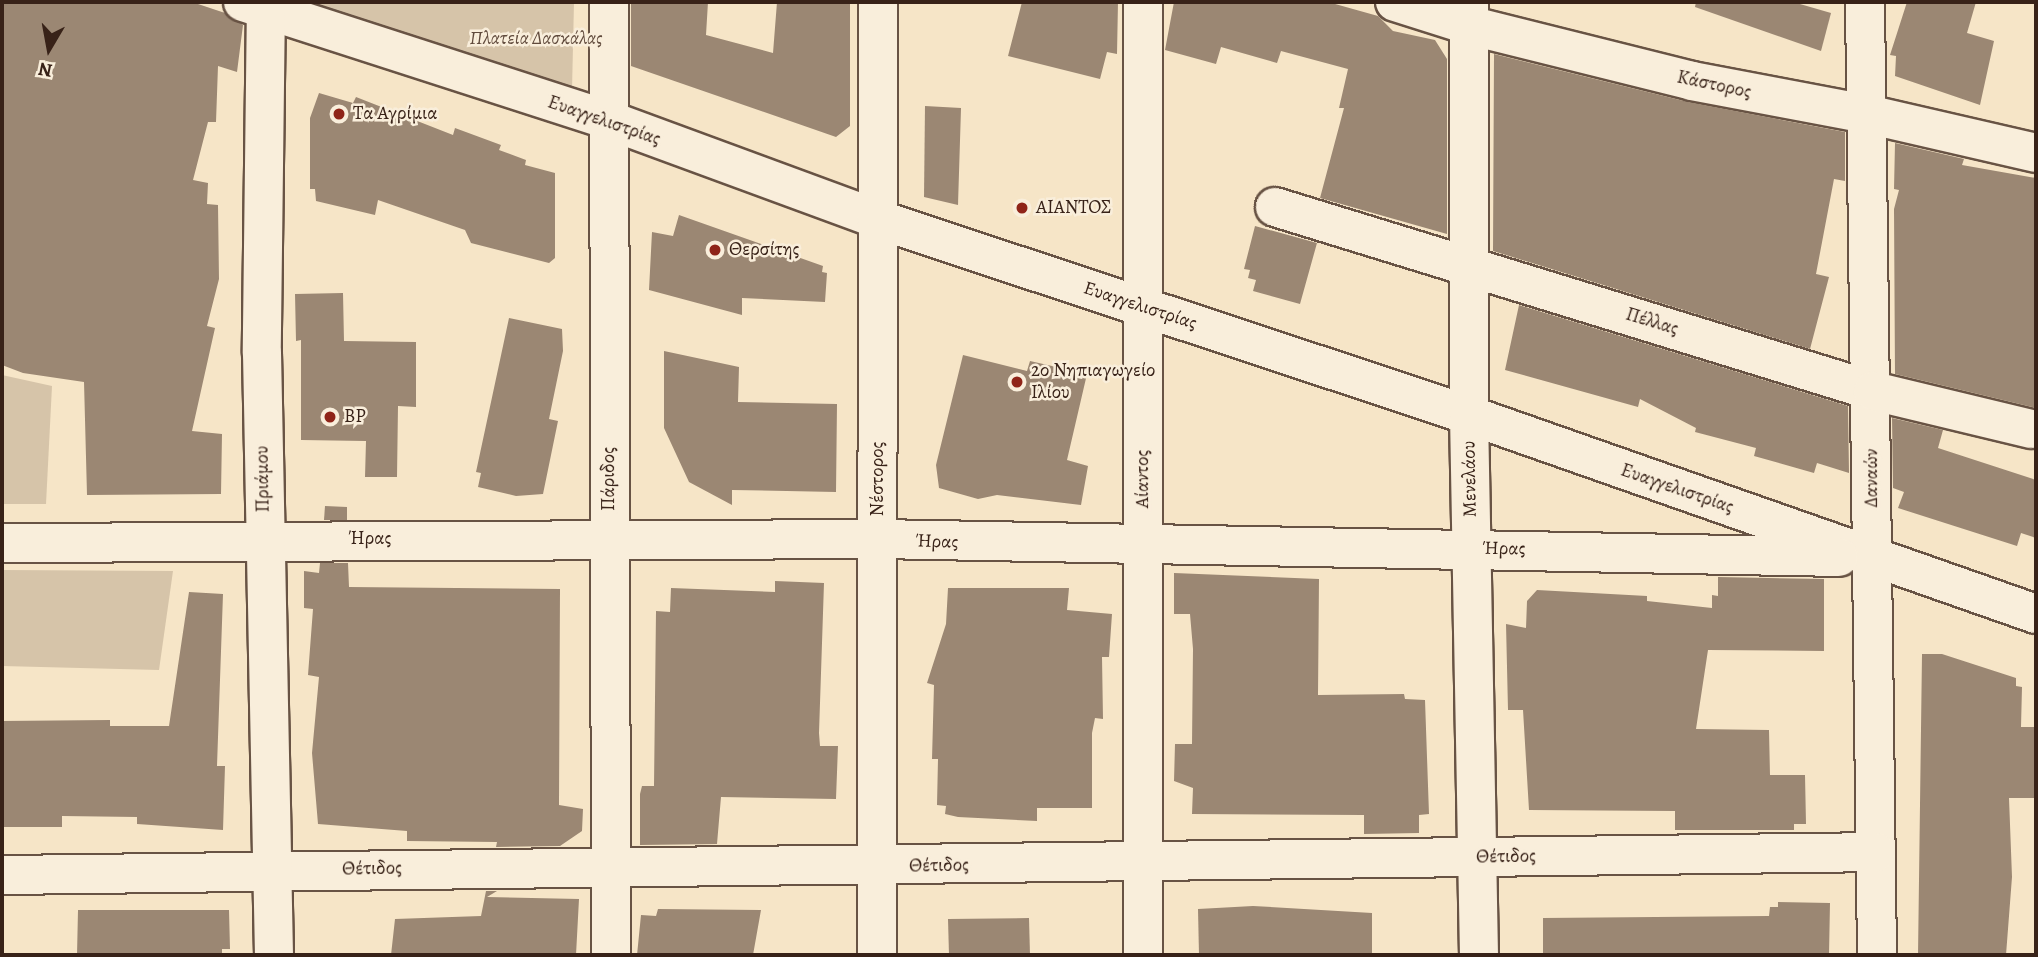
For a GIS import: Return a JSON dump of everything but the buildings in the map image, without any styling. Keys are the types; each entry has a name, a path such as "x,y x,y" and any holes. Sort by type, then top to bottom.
{"street":[{"name":"Πάριδος","path":"609,2 611,955"},
{"name":"Νέστορος","path":"877,955 878,2"},
{"name":"Αίαντος","path":"1143,2 1143,955"},
{"name":"Κάστορος","path":"1395,2 1469,13 1692,81 1867,114 2036,153"},
{"name":"Δαναών","path":"1865,2 1872,391 1877,955"},
{"name":"Ευαγγελιστρίας","path":"258,4 611,121 877,219 1469,415 2036,614"},
{"name":"Πριάμου","path":"258,4 264,539 274,955"},
{"name":"Μενελάου","path":"1469,13 1469,415 1479,955"},
{"name":"Πέλλας","path":"1275,207 1471,265 1872,391 2031,429"},
{"name":"Ήρας","path":"2,543 264,539 878,539 1872,558"},
{"name":"Θέτιδος","path":"2,874 612,865 878,867 1876,852"}],"green space":[{"name":"Πλατεία Δασκάλας","path":"311,2 574,2 572,90"},
{"path":"2,375 52,386 46,504 2,504"},
{"path":"2,570 173,571 159,670 2,666"}],"place":[{"name":"Τα Αγρίμια","path":"339,114"},
{"name":"ΑΙΑΝΤΟΣ","path":"1022,208"},
{"name":"Θερσίτης","path":"715,250"},
{"name":"2ο Νηπιαγωγείο Ιλίου","path":"1017,382"},
{"name":"BP","path":"330,417"}]}
